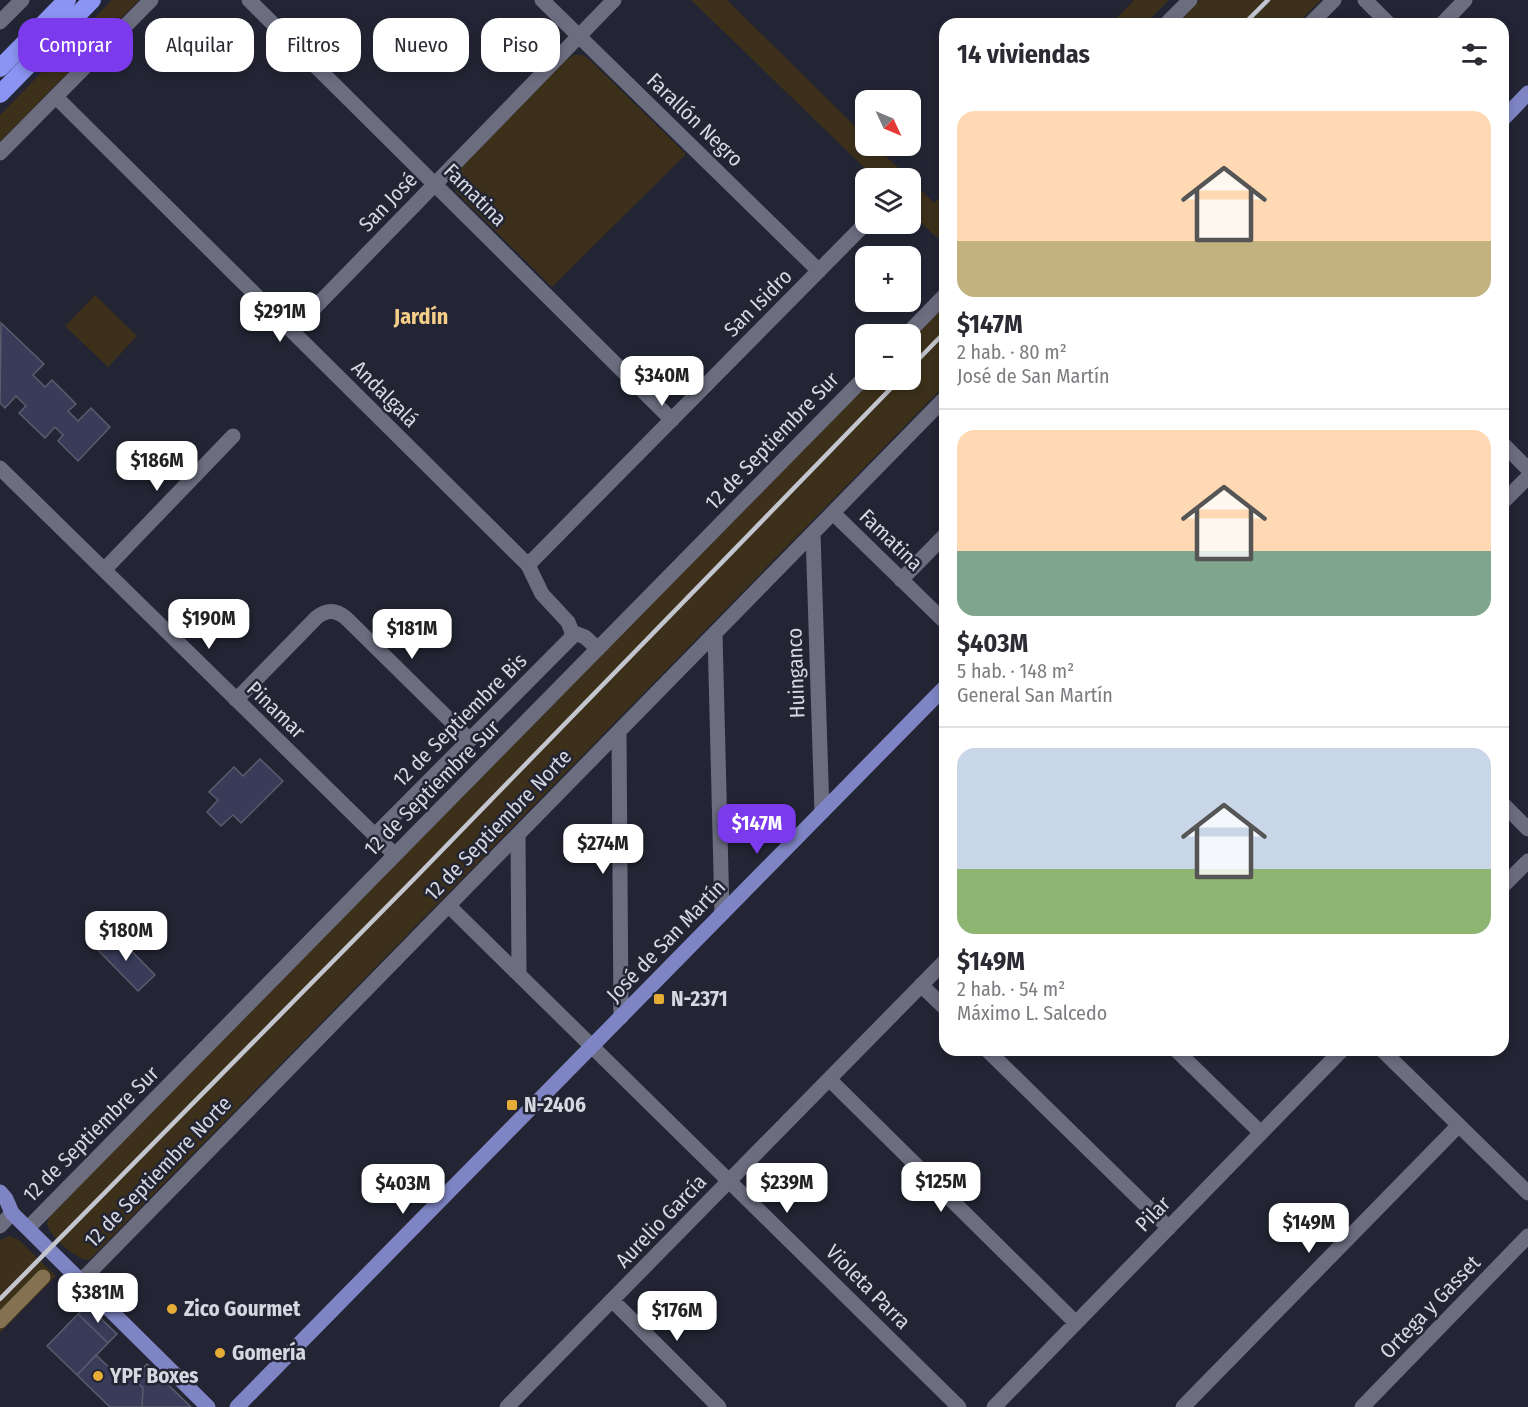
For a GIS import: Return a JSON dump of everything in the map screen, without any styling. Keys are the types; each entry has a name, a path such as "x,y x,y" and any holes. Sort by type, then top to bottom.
{"highway":[{"path":"0,68 67,0"},
{"path":"0,94 92,0"}],"main road":[{"path":"1509,113 1528,93"},
{"name":"José de San Martín","path":"237,1407 939,693"},
{"path":"0,1192 6,1199 6,1211 28,1228 208,1407"}],"street":[{"path":"0,22 22,0"},
{"path":"0,153 151,0"},
{"name":"Famatina","path":"249,0 672,420"},
{"name":"Farallón Negro","path":"542,0 819,271"},
{"name":"San José","path":"292,331 614,0"},
{"path":"1172,18 1190,0"},
{"path":"1316,18 1334,0"},
{"path":"1365,0 1383,18"},
{"path":"1448,18 1466,0"},
{"name":"Andalgalá","path":"56,97 528,565 542,594 568,622 572,632 585,638 598,649"},
{"name":"San Isidro","path":"528,565 855,234"},
{"path":"917,324 939,302"},
{"name":"12 de Septiembre Sur","path":"28,1228 855,387"},
{"name":"12 de Septiembre Norte","path":"81,1281 939,404"},
{"path":"104,570 233,436"},
{"path":"1509,450 1528,469"},
{"name":"Pinamar","path":"0,468 395,855"},
{"path":"1509,496 1528,477"},
{"name":"Famatina","path":"833,513 939,616"},
{"name":"Huinganco","path":"813,533 822,812"},
{"path":"901,580 939,541"},
{"path":"236,700 317,617 327,611 333,611 346,618 470,740"},
{"name":"12 de Septiembre Bis","path":"375,835 567,643 572,632"},
{"path":"715,633 722,914"},
{"path":"619,732 621,1017"},
{"path":"1509,810 1528,829"},
{"path":"518,835 519,974"},
{"path":"1509,880 1528,861"},
{"path":"449,906 592,1046"},
{"name":"Aurelio García","path":"507,1407 939,967"},
{"path":"921,985 939,1002"},
{"name":"Violeta Parra","path":"592,1046 959,1407"},
{"path":"993,1056 1169,1228"},
{"path":"1182,1056 1261,1133"},
{"name":"Pilar","path":"994,1407 1336,1056"},
{"path":"1388,1056 1528,1193"},
{"path":"829,1079 1076,1323"},
{"path":"1183,1407 1459,1125"},
{"path":"0,1226 6,1211"},
{"name":"Ortega y Gasset","path":"1362,1407 1528,1236"},
{"path":"612,1300 719,1407"}],"shaded area":[{"path":"112,0 139,0 121,18 94,18"},
{"path":"691,0 727,0 855,126 855,156 886,156 898,168 865,168"},
{"path":"1134,0 1169,0 1151,18 1117,18"},
{"path":"1200,0 1321,0 1303,18 1183,18"},
{"path":"574,55 583,55 590,60 686,154 552,287 457,193 451,183 454,175 554,72 560,72 560,66"},
{"path":"42,72 69,72 0,142 0,115"},
{"path":"921,190 934,203 939,198 939,236 937,238 921,223"},
{"path":"95,295 137,336 108,367 65,326"},
{"path":"939,307 939,391 89,1260 77,1256 53,1235 47,1224 49,1216 858,390 921,390 921,326"},
{"path":"10,1236 19,1240 56,1276 0,1333 0,1240"}],"building":[{"path":"1,323 44,364 33,375 45,387 52,380 76,404 68,411 78,421 91,408 110,427 78,461 58,441 63,435 55,427 45,438 19,413 26,406 16,396 5,408 0,403"},
{"path":"260,759 283,781 241,823 233,815 221,826 207,812 218,800 209,792 234,767 243,776"},
{"path":"114,933 155,975 138,991 97,949"},
{"path":"87,1305 117,1334 108,1343 78,1314"},
{"path":"78,1314 108,1343 77,1375 47,1346"},
{"path":"96,1355 115,1373 121,1367 143,1388 142,1407 110,1407 77,1375"},
{"path":"147,1364 191,1407 142,1407 143,1388 133,1378"}],"waterway":[{"path":"0,1321 43,1277"}],"railway":[{"path":"1250,18 1268,0"},
{"path":"921,357 939,338"},
{"path":"0,1299 417,876 889,390"}],"place":[{"name":"N-2371","path":"659,999"},
{"name":"N-2406","path":"512,1105"},
{"name":"Zico Gourmet","path":"172,1309"},
{"name":"Gomería","path":"220,1353"},
{"name":"YPF Boxes","path":"98,1376"}],"district":[{"name":"Jardín","path":"421,316"}]}
